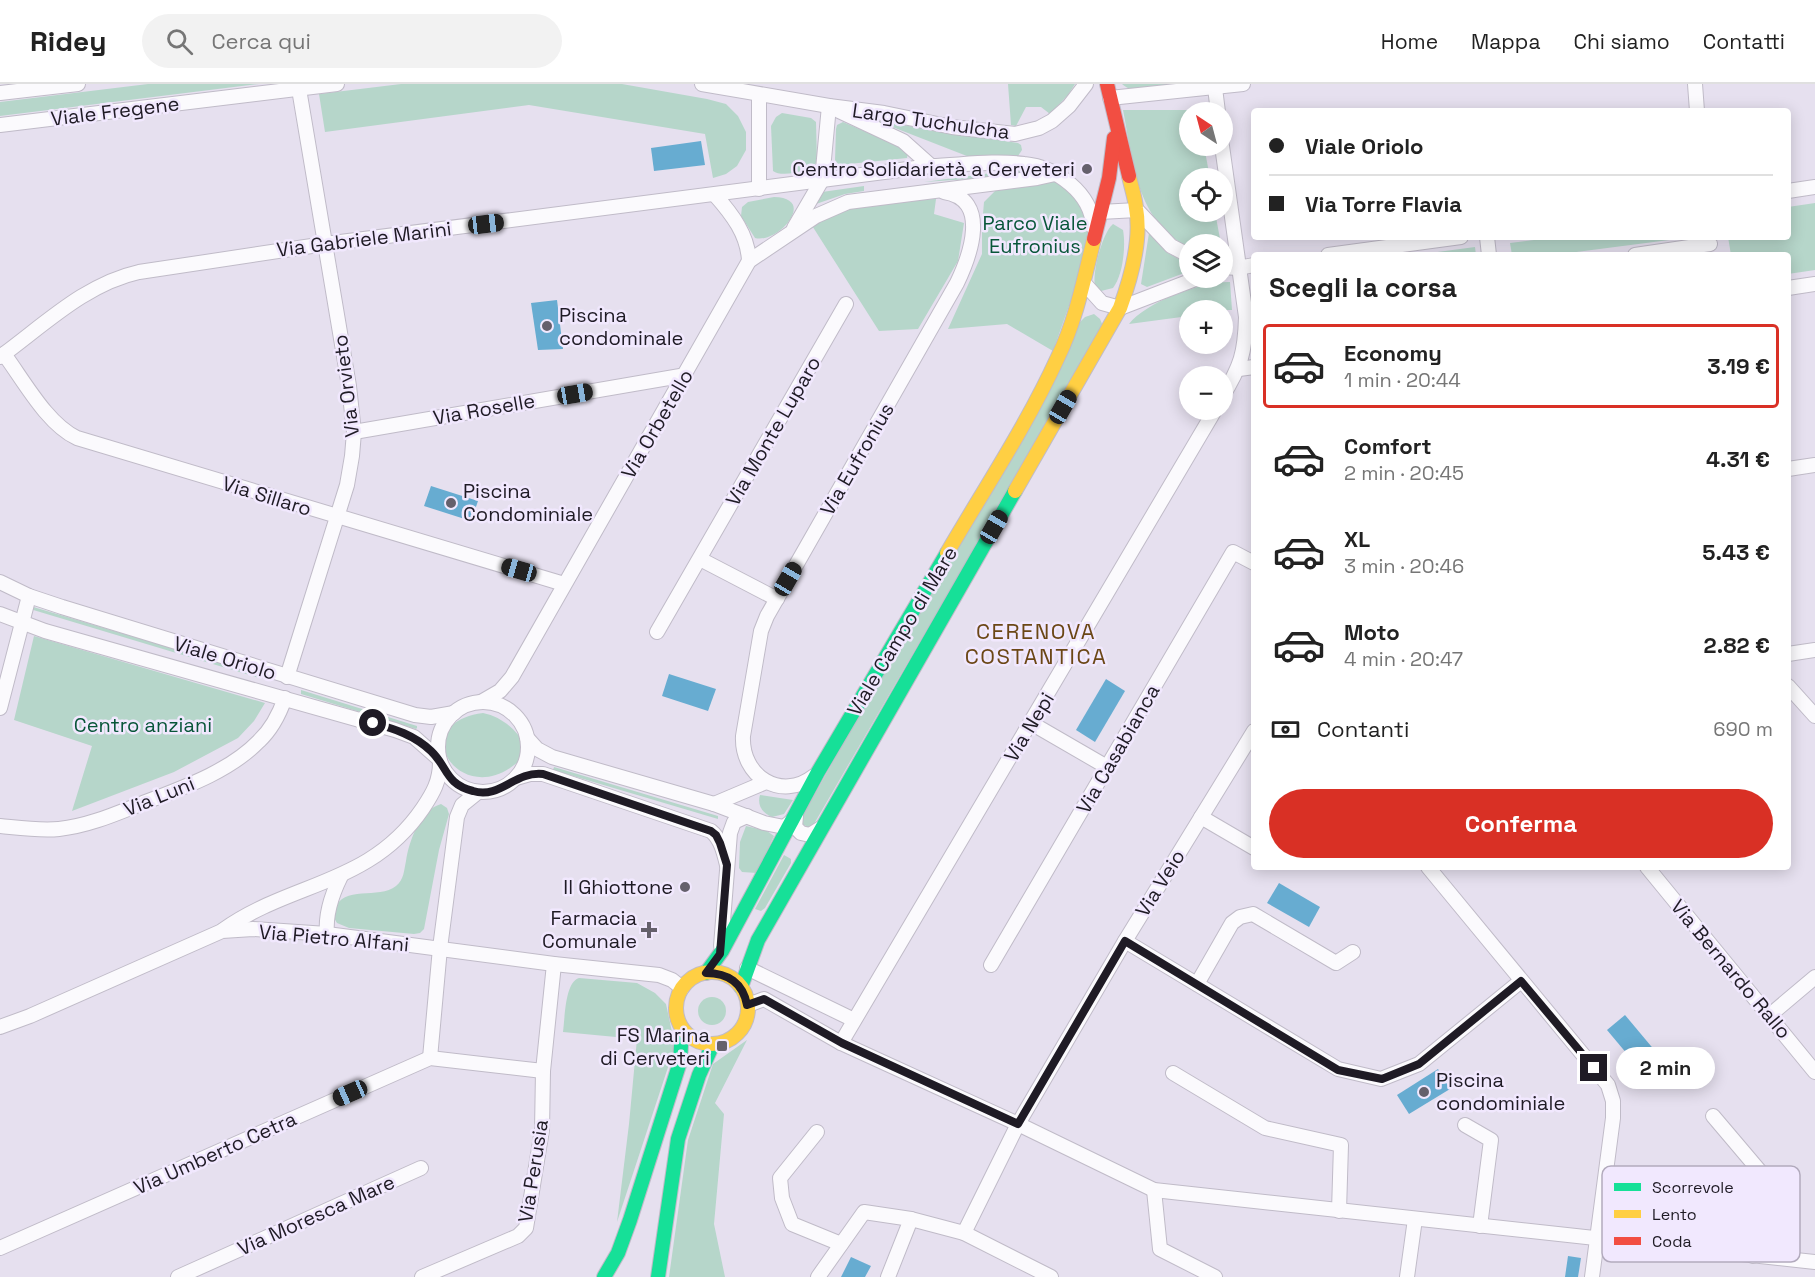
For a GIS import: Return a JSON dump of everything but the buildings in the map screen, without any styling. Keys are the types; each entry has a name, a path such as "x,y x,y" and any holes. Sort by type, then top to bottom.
{"street":[{"name":"Viale Fregene","path":"0,93 78,84"},
{"name":"Viale Fregene","path":"0,125 337,84"},
{"path":"702,84 829,106"},
{"name":"Largo Tuchulcha","path":"829,106 884,113 952,127 1015,134 1039,129 1052,121 1069,106 1086,84"},
{"path":"1109,91 1215,88 1243,84"},
{"path":"1695,84 1697,108"},
{"name":"Via Orvieto","path":"286,677 347,485 354,432 349,386 299,88"},
{"path":"1215,88 1217,102"},
{"name":"Viale Campo di Mare","path":"741,987 758,940 1120,308 1129,284 1134,260 1137,210 1114,121 1109,91"},
{"path":"759,95 759,189"},
{"name":"Largo Tuchulcha","path":"829,106 903,141 931,166 1025,164 1055,174 1071,185 1087,202 1093,215 1094,237"},
{"name":"Largo Tuchulcha","path":"792,231 822,180 829,106"},
{"name":"Viale Campo di Mare","path":"706,973 720,954 818,772 1036,402 1064,343 1084,283 1112,161 1114,121"},
{"path":"1222,156 1226,234"},
{"name":"Via Gabriele Marini","path":"2,356 74,301 98,286 118,277 167,266 931,166"},
{"name":"Via Orbetello","path":"482,702 500,691 512,677 749,261 792,231 824,212 848,202 1055,174"},
{"path":"1791,190 1815,187"},
{"name":"Via Eufronius","path":"766,782 752,767 743,752 743,736 761,631 767,616 957,283 966,263 973,233 970,209 959,196 937,191"},
{"path":"715,195 739,227 746,244 749,261"},
{"path":"1100,212 1137,210 1171,246 1179,250"},
{"path":"1385,251 1445,240"},
{"path":"1658,252 1711,245"},
{"path":"1233,267 1251,265"},
{"path":"1084,283 1102,303 1120,308 1179,285"},
{"path":"1233,283 1246,317 1246,345 1239,369 1233,379"},
{"path":"1791,288 1815,284"},
{"name":"Via Monte Luparo","path":"657,632 846,304"},
{"name":"Via Sillaro","path":"2,356 46,411 71,435 90,443 564,584"},
{"path":"1239,369 1251,367"},
{"name":"Via Roselle","path":"354,432 686,375"},
{"name":"Via Nepi","path":"842,1043 1209,420"},
{"path":"1791,468 1815,465"},
{"name":"Via Casabianca","path":"991,965 1233,552 1251,561"},
{"path":"699,559 777,599"},
{"name":"Viale Oriolo","path":"0,582 29,596 286,677 422,716 454,713"},
{"path":"0,708 29,596"},
{"name":"Viale Oriolo","path":"0,614 23,623 401,732 421,743 440,761"},
{"path":"1791,654 1815,650"},
{"path":"512,677 511,699 515,716"},
{"path":"1791,689 1815,716"},
{"name":"Via Luni","path":"0,826 52,830 79,826 108,817 187,785 230,764 259,742 274,723 285,698"},
{"path":"222,931 256,909 341,876 389,847 407,829 435,790 440,775 439,736 443,725 454,713 470,704 482,702 503,706 524,728 528,757 516,778"},
{"path":"1031,723 1107,767"},
{"path":"527,738 537,749 552,757 714,804 764,823 784,827 796,816"},
{"name":"Via Veio","path":"964,1233 1018,1124 1125,941 1201,818 1250,747"},
{"path":"440,761 451,780 460,787 478,792 497,790 516,778 530,774 543,774 711,831 720,843 727,865"},
{"path":"714,804 766,782 777,786 796,786 818,772"},
{"path":"478,792 462,805 457,817 440,948 430,1058 543,1071 554,964"},
{"path":"720,954 732,826 737,820 747,816"},
{"path":"796,816 795,827 801,833 810,836 822,827"},
{"path":"1201,818 1251,846"},
{"path":"1430,870 1608,1085 1613,1101 1613,1118 1607,1166"},
{"name":"Via Bernardo Rallo","path":"1649,870 1815,1072"},
{"path":"327,934 327,914 341,876"},
{"path":"1197,984 1232,923 1240,917 1253,914 1336,963 1353,952"},
{"name":"Via Pietro Alfani","path":"0,1027 222,931 253,929 327,934 554,964 659,975 672,980 682,988"},
{"path":"1125,941 1338,1070 1382,1079 1419,1064 1521,981"},
{"path":"747,968 854,1020"},
{"path":"706,973 725,975 741,987 747,1005 747,1017 742,1028 734,1036 724,1042 701,1043 682,1029 677,1019 677,998 688,981 706,973"},
{"path":"1770,1015 1815,977"},
{"path":"747,1005 764,999 842,1043 1154,1190 1602,1240"},
{"path":"604,1277 618,1253 630,1220 680,1062 682,1029"},
{"path":"658,1277 682,1120 713,1044"},
{"name":"Via Umberto Cetra","path":"0,1248 430,1058"},
{"name":"Via Perusia","path":"422,1277 518,1236 526,1228 542,1130 543,1071"},
{"path":"1173,1072 1265,1128 1341,1145 1340,1211"},
{"path":"668,1098 678,1138"},
{"path":"1713,1116 1755,1166"},
{"path":"1465,1125 1491,1140 1480,1226"},
{"path":"817,1132 780,1178 782,1198 792,1224 841,1244"},
{"name":"Via Moresca Mare","path":"178,1277 421,1168"},
{"path":"1154,1190 1160,1249 1215,1277"},
{"path":"1592,1277 1602,1201"},
{"path":"818,1277 864,1212 911,1219 964,1233 1051,1277"},
{"path":"888,1277 911,1219"},
{"path":"1407,1277 1414,1219"},
{"path":"1800,1261 1815,1262"}],"green space":[{"path":"148,84 259,84 0,116 0,102"},
{"path":"401,84 622,84 707,99 726,104 738,116 746,132 746,150 737,166 726,174 713,178 705,134 529,105 325,132 319,94"},
{"path":"1008,84 1075,84 1050,114 1041,107 1026,107 1016,126 1011,125"},
{"path":"1122,84 1182,84 1143,91 1128,88"},
{"path":"1123,110 1179,110 1179,156 1206,156 1208,168 1179,168 1179,222 1217,222 1219,234 1179,234 1179,241 1171,236 1147,206 1134,169"},
{"path":"782,113 811,118 816,122 817,162 808,168 789,174 773,171 771,126 776,117"},
{"path":"877,121 1018,143 1022,150 1018,156 1005,159 972,158"},
{"path":"843,122 906,149 907,158 839,165 835,160 836,129 837,125"},
{"path":"1030,168 1033,170 1029,175 924,182"},
{"name":"Parco Viale Eufronius","path":"1049,181 1060,183 1081,200 1088,232 1075,289 1053,351 1007,324 948,329 982,254 984,202 997,189"},
{"path":"864,186 864,191 845,194 816,204 822,192"},
{"path":"774,197 787,199 793,205 790,220 774,234 764,238 755,238 741,216 742,207 748,202"},
{"path":"936,199 934,214 964,223 958,261 918,329 879,331 811,224 842,211 872,204"},
{"path":"1815,203 1815,270 1791,274 1791,252 1730,252 1728,240 1791,240 1791,207"},
{"path":"1113,224 1123,230 1123,260 1113,288 1101,291 1095,286 1096,263 1105,236"},
{"path":"1149,233 1168,253 1179,259 1179,275 1147,287 1141,284"},
{"path":"1534,240 1669,240 1576,252 1512,252 1510,243"},
{"path":"1475,247 1476,252 1438,252"},
{"path":"1230,288 1231,300 1179,300 1179,317 1129,324 1148,308 1190,289"},
{"path":"1094,314 1103,326 814,824 809,828 801,823 802,817 1080,322 1085,317"},
{"path":"30,606 259,674 259,678 30,609"},
{"name":"Centro anziani","path":"34,636 265,703 254,721 238,738 174,772 72,811 92,746 14,720"},
{"path":"301,690 417,726 417,728 301,694"},
{"path":"483,713 496,717 508,725 526,747 521,759 510,768 490,776 472,776 458,769 448,758 444,744 448,731 460,720"},
{"path":"554,767 718,816 718,819 553,770"},
{"path":"760,795 793,800 784,814 772,817 761,808"},
{"path":"441,804 447,808 449,814 439,850 424,929 414,934 349,928 337,923 334,917 335,910 345,897 389,890 399,884 410,844 421,819"},
{"path":"746,826 767,831 774,836 757,873 742,872 739,868 740,842"},
{"path":"784,855 791,859 791,863 765,908 761,911 755,909"},
{"path":"579,978 637,983 655,993 666,1004 675,1046 617,1222 637,1039 563,1032 568,993 574,981"},
{"path":"712,997 722,1001 726,1011 722,1021 712,1025 702,1021 698,1011 702,1001"},
{"path":"747,1040 715,1103 724,1114 714,1224 725,1277 669,1277 688,1140 713,1064"}],"water":[{"path":"701,141 705,165 654,171 651,148"},
{"name":"Piscina condominale","path":"557,300 563,349 538,350 531,303"},
{"name":"Piscina Condominiale","path":"431,486 478,501 471,521 424,506"},
{"path":"669,674 716,689 708,711 662,696"},
{"path":"1106,679 1125,691 1095,742 1076,730"},
{"path":"1279,883 1320,907 1309,927 1267,903"},
{"name":"Piscina condominiale","path":"1625,1015 1656,1052 1638,1067 1607,1030"},
{"name":"Piscina condominiale","path":"1438,1069 1450,1089 1409,1114 1397,1095"},
{"path":"1568,1256 1581,1258 1578,1277 1565,1277"},
{"path":"851,1257 871,1266 865,1277 841,1277"}],"traffic: fast":[{"path":"741,987 758,940 1015,491"},
{"path":"706,973 722,951 818,772 947,553"},
{"path":"604,1277 618,1253 630,1220 680,1062 682,1029"},
{"path":"658,1277 678,1139 699,1075 713,1044"}],"traffic: slow":[{"path":"1015,491 1120,308 1131,272 1138,233 1129,176"},
{"path":"947,553 1019,432 1058,357 1075,314 1094,239"},
{"path":"712,972 732,978 742,988 748,1008 742,1028 732,1038 712,1044 692,1038 682,1028 676,1008 682,988 692,978 712,972"}],"traffic: jam":[{"path":"1107,84 1129,176"},
{"path":"1094,239 1109,178 1114,138"}],"place":[{"name":"Centro Solidarietà a Cerveteri","path":"1087,169"},
{"name":"Piscina condominale","path":"547,326"},
{"name":"Piscina Condominiale","path":"451,503"},
{"name":"Il Ghiottone","path":"685,887"},
{"name":"Farmacia Comunale","path":"649,930"},
{"name":"FS Marina di Cerveteri","path":"722,1046"},
{"name":"Piscina condominiale","path":"1424,1092"}],"district":[{"name":"CERENOVA COSTANTICA","path":"1036,644"}],"route":[{"path":"373,723 414,737 439,759 451,780 460,787 474,792 490,792 504,787 516,778 543,774 711,831 720,843 727,865 720,954 706,973 725,975 734,980 741,987 747,1005 764,999 842,1043 1018,1124 1125,941 1338,1070 1382,1079 1419,1064 1521,981 1594,1068"}]}
